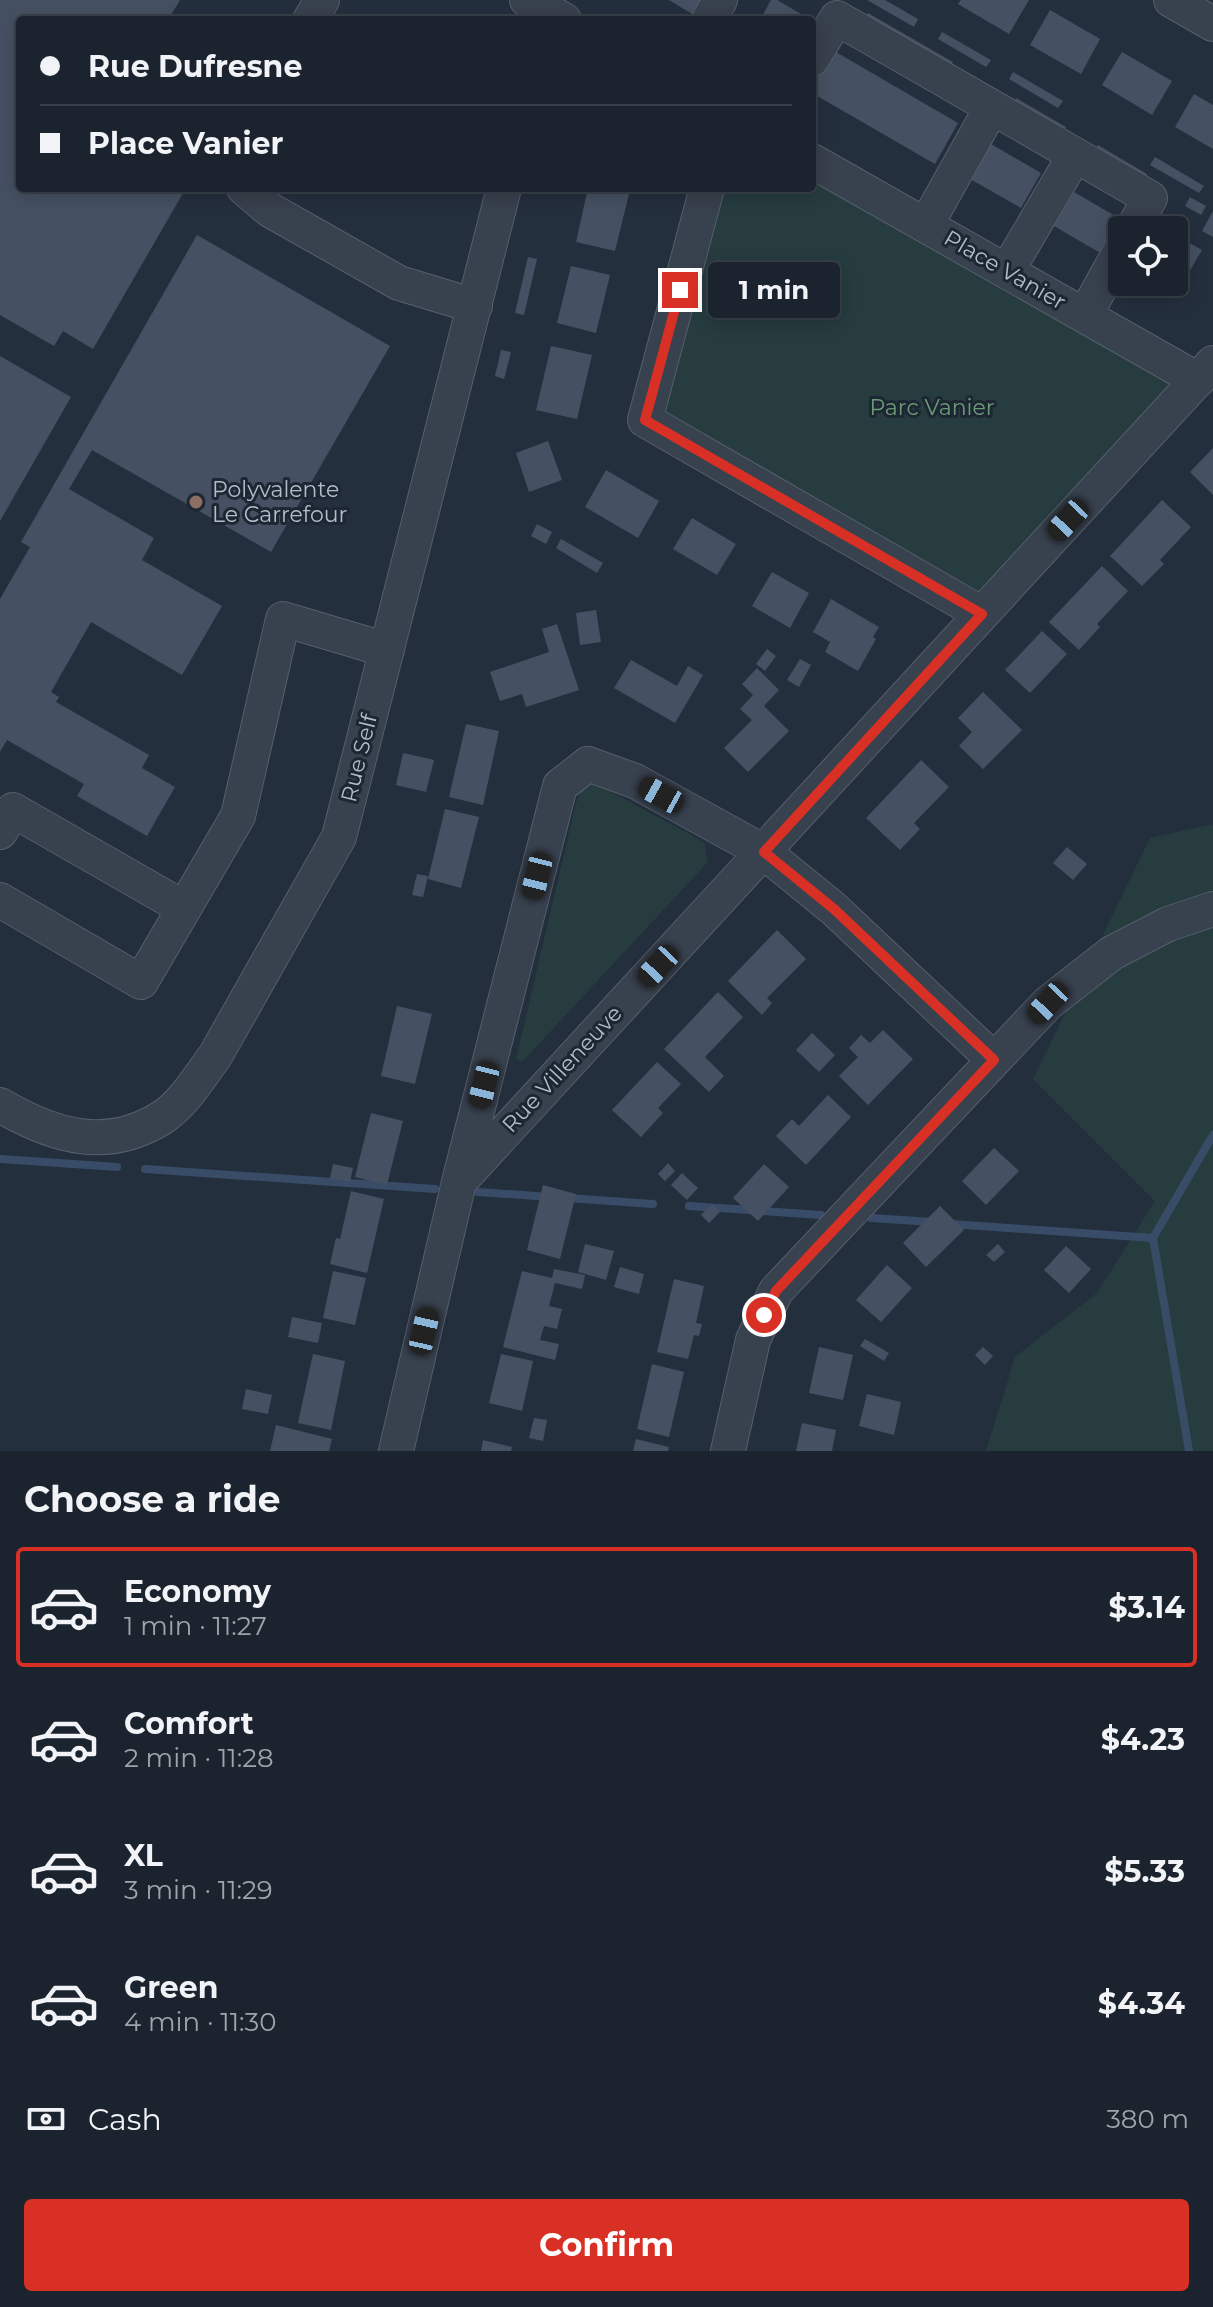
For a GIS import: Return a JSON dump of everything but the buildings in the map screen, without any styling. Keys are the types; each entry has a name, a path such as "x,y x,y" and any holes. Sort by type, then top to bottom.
{"street":[{"path":"1171,0 1213,24"},
{"path":"816,52 837,18 1150,198 1140,216"},
{"path":"926,225 992,107"},
{"path":"1007,271 1075,155"},
{"name":"Place Vanier","path":"816,163 1085,315 1205,372"},
{"path":"249,192 270,210 399,283 475,306"},
{"name":"Rue Self","path":"0,1105 60,1133 91,1138 125,1135 164,1116 194,1086 215,1056 339,837 503,192"},
{"path":"706,192 645,420 982,614"},
{"path":"1085,315 1108,273"},
{"name":"Rue Villeneuve","path":"459,1182 1205,372"},
{"path":"0,900 141,982 238,816 283,619 387,650"},
{"name":"Rue Villeneuve","path":"396,1451 459,1182 560,786 588,764 635,781 764,852"},
{"path":"0,832 13,810 184,908"},
{"path":"764,852 834,909 994,1060"},
{"path":"728,1451 753,1340 776,1291 1048,1003 1112,953 1168,924 1213,909"}],"green space":[{"name":"Parc Vanier","path":"816,163 1198,380 982,614 645,420 706,192 816,192"},
{"path":"595,783 704,842 708,862 522,1062 516,1059 576,803 581,792"},
{"path":"1213,824 1213,1451 986,1451 1015,1357 1097,1293 1155,1201 1033,1079 1150,838"}],"waterway":[{"path":"1189,1451 1153,1238 1213,1135"},
{"path":"0,1159 117,1167"},
{"path":"145,1169 435,1189"},
{"path":"478,1192 549,1197"},
{"path":"567,1198 653,1204"},
{"path":"689,1206 821,1215"},
{"path":"871,1218 933,1222"},
{"path":"951,1224 1153,1238"}],"place":[{"name":"Polyvalente Le Carrefour","path":"196,502"}],"route":[{"path":"680,290 645,420 982,614 764,852 834,909 994,1060 776,1291 764,1315"}]}
